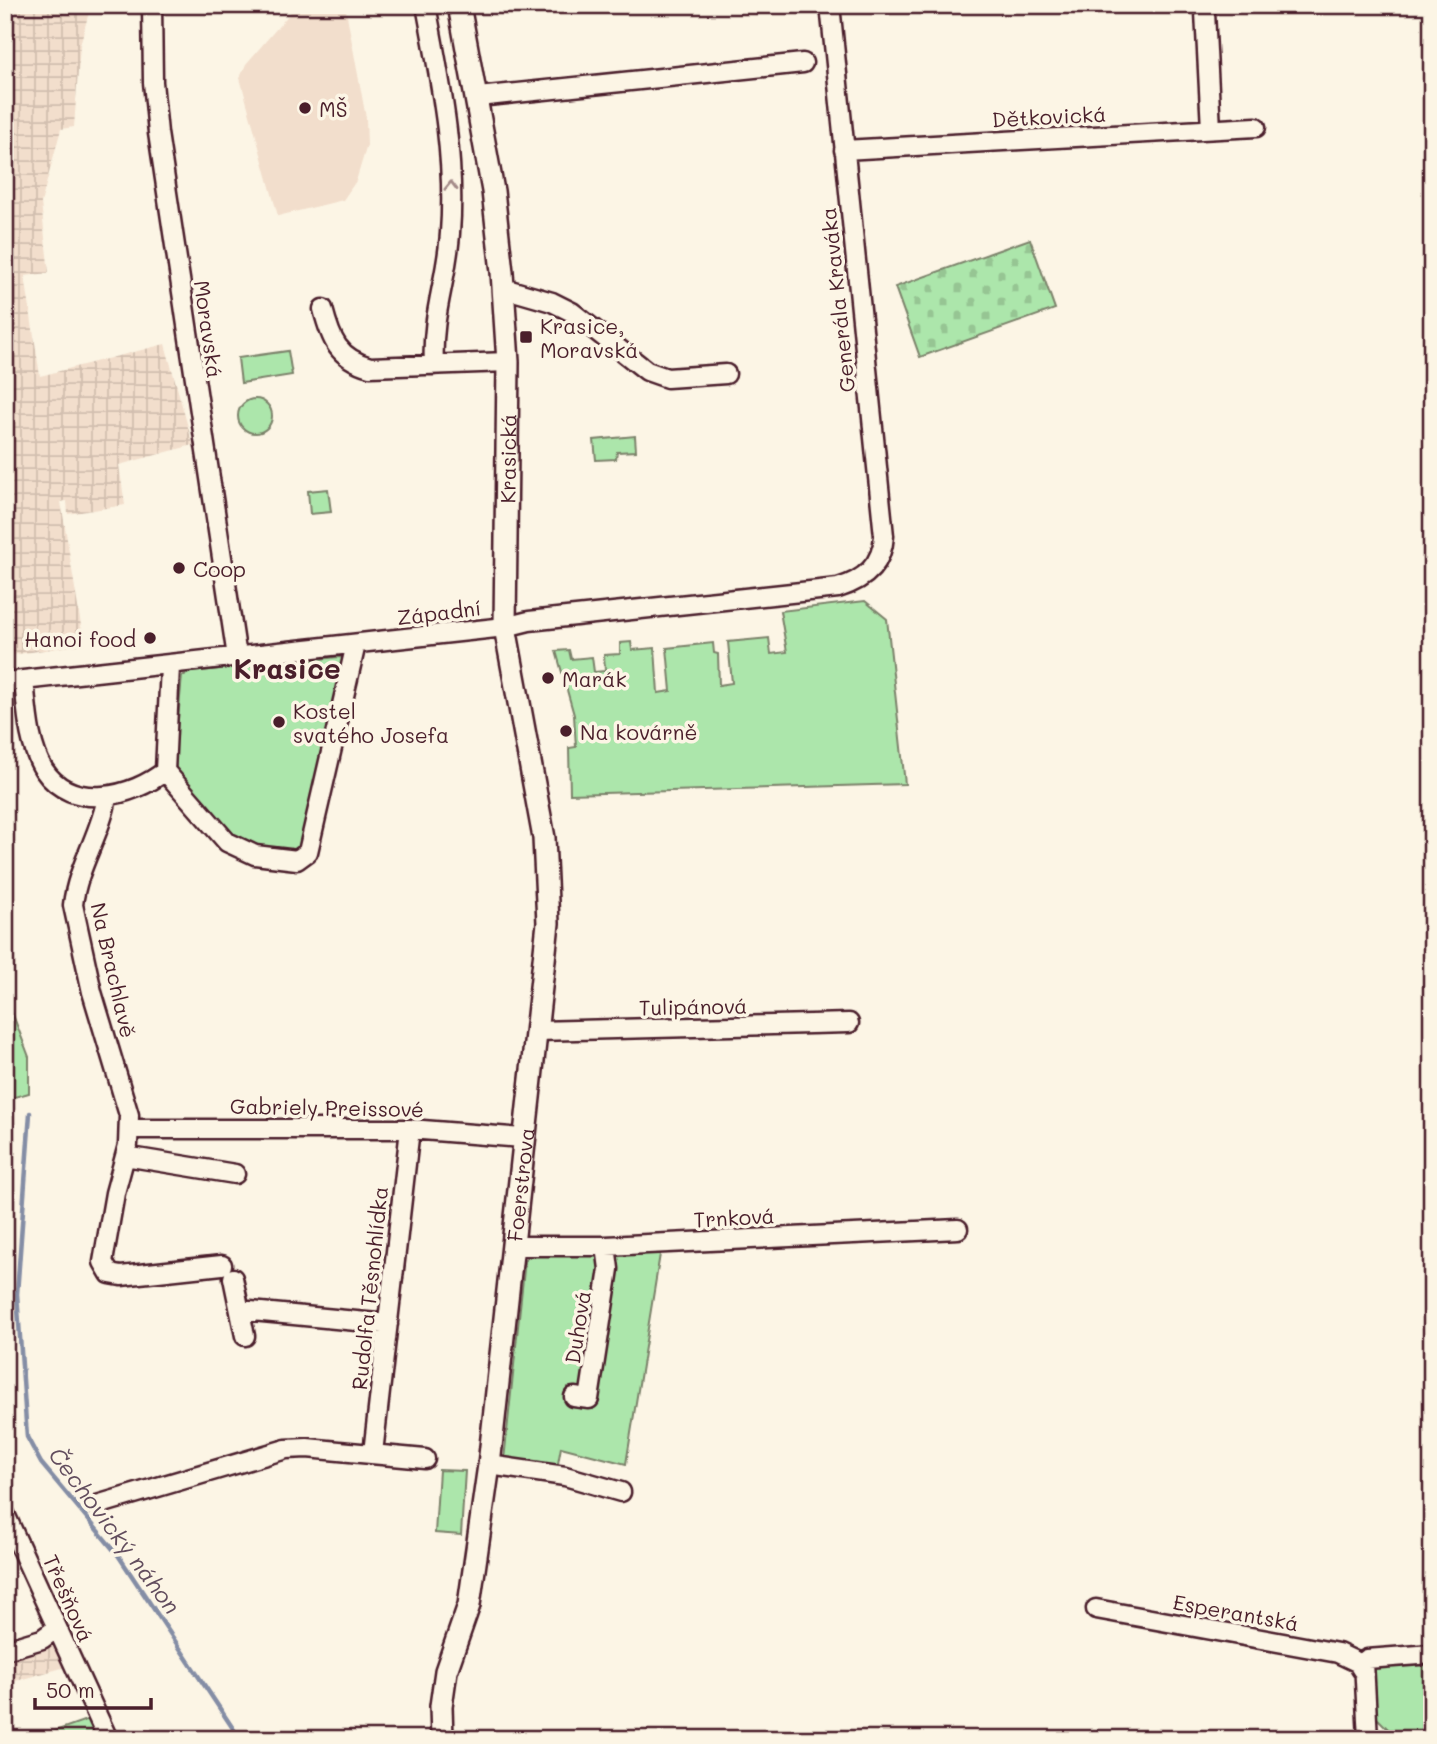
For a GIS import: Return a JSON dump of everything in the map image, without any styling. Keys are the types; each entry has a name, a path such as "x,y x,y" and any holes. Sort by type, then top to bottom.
{"street":[{"name":"Moravská","path":"152,5 153,82 158,133 237,657"},
{"path":"426,5 446,111 452,167 448,254 435,310 434,365"},
{"name":"Krasická","path":"459,5 478,97 493,191 503,288 508,362 505,627"},
{"name":"Generála Kraváka","path":"830,5 884,536 879,560 872,571 858,580"},
{"path":"1205,12 1211,129"},
{"path":"478,97 803,63"},
{"name":"Dětkovická","path":"844,150 1255,127"},
{"path":"503,288 541,298 572,312 647,371 667,378 726,374"},
{"path":"323,309 335,344 350,361 370,367 508,362"},
{"name":"Západní","path":"5,682 170,666 505,627 529,621 838,588 858,580"},
{"name":"Foerstrova","path":"442,1739 441,1706 446,1671 469,1605 489,1465 548,923 544,838 505,627"},
{"path":"170,666 165,771 227,842 255,855 297,860 304,858 308,852 356,645"},
{"path":"24,680 28,720 44,770 67,789 107,797 138,790 165,771"},
{"name":"Na Brachlavě","path":"107,797 104,813 75,891 74,905 92,992 129,1115 130,1129 103,1258 107,1271 121,1276 228,1272 240,1310"},
{"name":"Tulipánová","path":"537,1031 849,1023"},
{"name":"Gabriely Preissové","path":"130,1129 410,1129 523,1138"},
{"name":"Rudolfa Těsnohlídka","path":"373,1453 410,1129"},
{"path":"125,1156 235,1174"},
{"name":"Trnková","path":"512,1246 606,1246 957,1229"},
{"name":"Duhová","path":"574,1397 589,1399 609,1269 606,1246"},
{"path":"245,1336 240,1310 388,1324"},
{"path":"97,1505 286,1449 373,1453 425,1459"},
{"path":"489,1465 565,1476 621,1492"},
{"name":"Třešňová","path":"7,1520 108,1739"},
{"name":"Esperantská","path":"1096,1609 1338,1653 1363,1666"},
{"path":"5,1650 42,1639 57,1628"},
{"path":"1368,1739 1363,1666 1367,1658 1432,1654"}],"shaded area":[{"path":"5,5 91,5 80,45 74,127 61,129 41,203 49,273 25,276 40,376 165,344 193,445 119,465 125,505 68,514 67,501 61,502 84,644 5,656"},
{"name":"MŠ","path":"297,5 345,5 366,118 367,145 356,181 343,200 278,216 240,78 246,64"},
{"path":"56,1642 69,1666 5,1684 5,1656"}],"green space":[{"path":"1030,239 1055,309 920,357 895,287"},
{"path":"288,351 292,375 241,383 238,358"},
{"path":"255,399 267,404 272,416 267,428 255,433 243,428 238,416 243,404"},
{"path":"635,436 636,451 617,452 616,459 596,460 594,440"},
{"path":"328,489 331,512 310,514 308,491"},
{"path":"865,601 887,619 905,784 570,794 569,748 576,747 574,715 556,651 569,650 571,659 592,657 594,672 605,671 604,655 620,654 620,643 631,642 632,650 655,648 658,693 671,691 667,648 713,643 714,653 718,654 719,685 732,683 728,642 769,638 771,654 787,652 780,611"},
{"path":"344,658 302,842 296,851 273,853 232,838 176,773 175,752 182,676 191,672"},
{"path":"5,994 29,1057 29,1093 7,1099 5,1103"},
{"path":"661,1248 626,1464 561,1447 557,1469 504,1460 525,1260 529,1256 598,1254 606,1259 586,1389 568,1387 566,1403 593,1409 618,1250"},
{"path":"439,1470 465,1471 461,1535 435,1533"},
{"path":"1432,1664 1432,1739 1398,1739 1377,1718 1374,1667"},
{"path":"89,1719 96,1739 38,1737"}],"waterway":[{"name":"Čechovický náhon","path":"30,1113 17,1294 27,1437 41,1463 118,1555 240,1739"}],"place":[{"name":"MŠ","path":"305,108"},
{"name":"Krasice, Moravská","path":"526,337"},
{"name":"Coop","path":"179,568"},
{"name":"Hanoi food","path":"150,638"},
{"name":"Marák","path":"548,678"},
{"name":"Kostel svatého Josefa","path":"279,722"},
{"name":"Na kovárně","path":"566,731"}],"district":[{"name":"Krasice","path":"287,668"}]}
